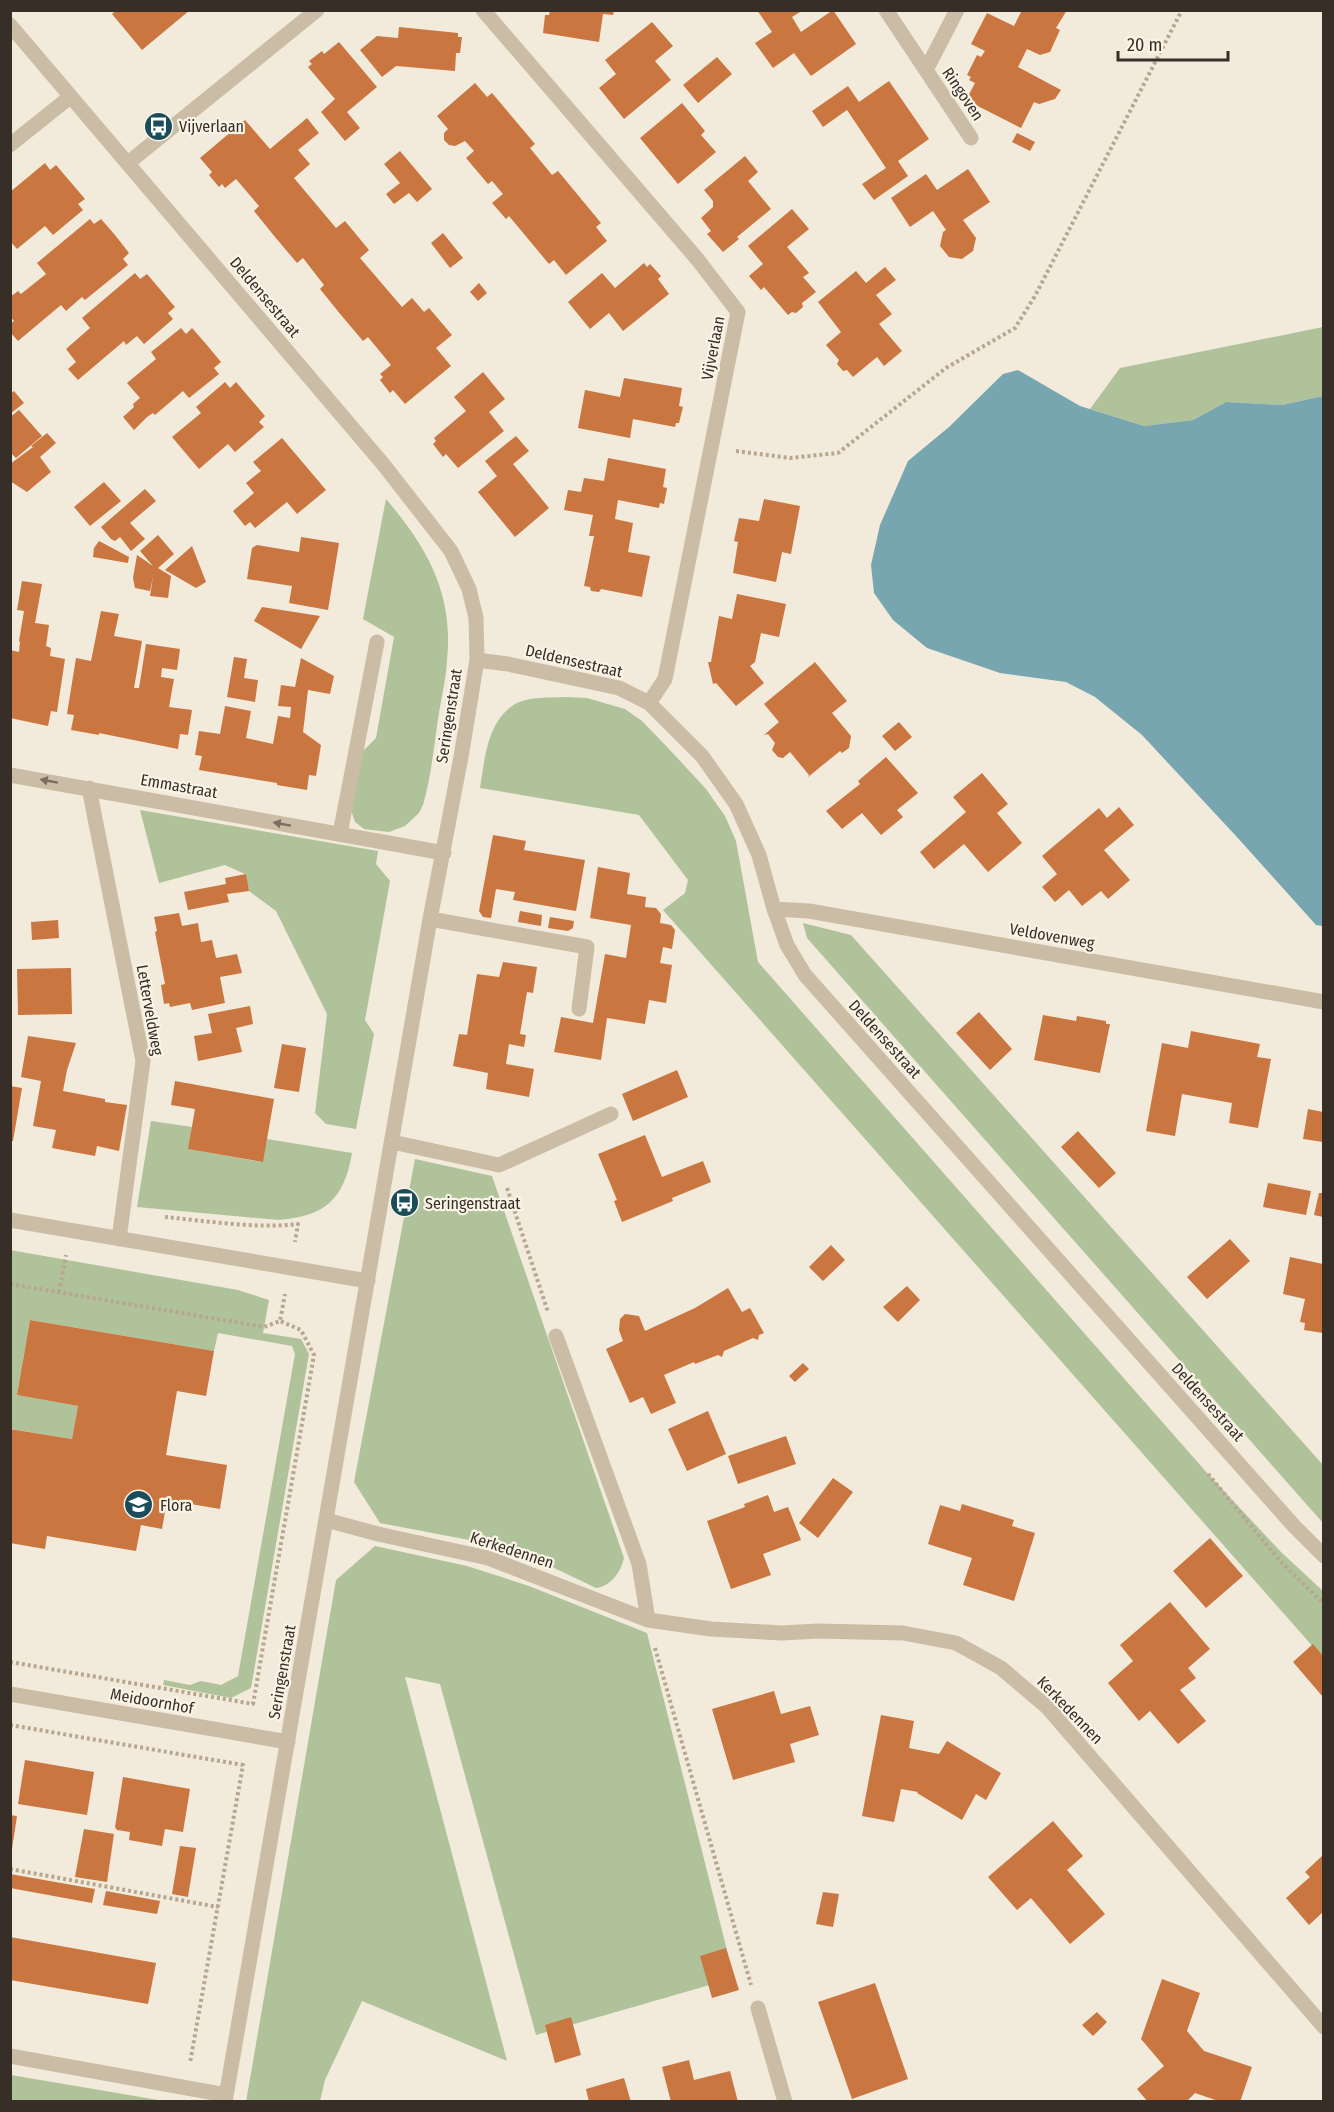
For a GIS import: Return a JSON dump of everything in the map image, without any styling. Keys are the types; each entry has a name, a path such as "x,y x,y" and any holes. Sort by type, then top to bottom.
{"street":[{"path":"128,163 317,10"},
{"name":"Vijverlaan","path":"483,10 698,260 738,312 665,679 649,703"},
{"name":"Ringoven","path":"886,10 971,138"},
{"name":"Ringoven","path":"926,70 957,10"},
{"name":"Deldensestraat","path":"10,26 382,464 451,551 469,590 477,618 477,660 508,664 619,688 649,703 702,756 736,804 759,855 787,945 805,975 1323,1556"},
{"path":"10,145 70,97"},
{"path":"340,834 376,642"},
{"name":"Seringenstraat","path":"226,2098 477,660"},
{"name":"Emmastraat","path":"10,775 444,853"},
{"name":"Letterveldweg","path":"89,788 143,1061 118,1239"},
{"name":"Veldovenweg","path":"774,909 809,911 1323,1002"},
{"path":"430,920 587,947 579,1009"},
{"path":"392,1142 499,1165 611,1114"},
{"path":"10,1220 368,1281"},
{"path":"556,1336 639,1564 648,1620"},
{"name":"Kerkedennen","path":"326,1520 488,1558 648,1620 711,1629 782,1633 818,1630 903,1633 956,1644 1001,1668 1047,1707 1323,2027"},
{"name":"Meidoornhof","path":"10,1694 288,1743"},
{"path":"758,2008 785,2102"},
{"path":"10,2056 186,2088 226,2098"}],"path":[{"path":"712,448 790,458 838,453 946,369 1015,328 1035,296 1182,10"},
{"path":"499,1165 556,1336"},
{"path":"10,1662 253,1704 314,1355 301,1330 280,1320"},
{"path":"648,1620 758,2008"},
{"path":"10,1725 243,1765 186,2088"},
{"path":"10,1869 218,1907"}],"green space":[{"path":"1323,327 1323,396 1282,405 1226,402 1193,420 1144,426 1090,409 1120,368"},
{"path":"386,499 414,535 434,573 442,593 448,636 446,675 423,805 419,813 405,826 389,832 364,829 355,822 351,810 361,753 376,738 394,637 363,619"},
{"path":"566,697 587,698 625,709 642,721 706,789 725,816 736,841 758,962 1208,1474 1281,1552 1323,1591 1323,1658 663,910 685,893 688,880 639,815 480,788 489,742 498,720 521,701"},
{"path":"140,810 378,851 376,864 390,881 365,1020 374,1034 356,1129 326,1124 315,1113 327,1014 276,911 249,891 245,874 225,865 159,883"},
{"path":"803,923 851,935 1323,1465 1323,1523 807,938"},
{"path":"151,1121 192,1127 189,1149 262,1162 267,1139 352,1153 344,1182 338,1193 321,1209 295,1218 279,1220 137,1207"},
{"path":"415,1159 492,1176 624,1558 614,1578 601,1587 596,1588 544,1563 490,1544 380,1523 354,1482"},
{"path":"10,1250 238,1290 269,1300 263,1333 301,1339 309,1354 251,1688 231,1698 163,1685 164,1680 190,1685 201,1681 221,1685 238,1676 295,1354 292,1346 218,1333 214,1351 30,1320 17,1395 78,1406 72,1439 11,1429"},
{"path":"375,1546 467,1566 529,1586 647,1633 734,1978 536,2035 440,1684 405,1677 507,2061 362,2001 325,2080 320,2101 246,2102 336,1580"},
{"path":"11,2075 164,2101 11,2101"}],"water":[{"path":"1018,370 1080,406 1144,426 1193,420 1226,402 1282,405 1323,396 1323,926 1316,925 1142,735 1095,697 1066,682 1000,673 927,648 893,620 874,593 871,565 880,525 908,461 949,427 1003,374"}],"building":[{"path":"116,10 190,10 142,50 112,14"},
{"path":"550,10 614,10 613,15 603,14 599,42 543,33 545,15 549,15"},
{"path":"757,10 799,10 800,12 792,17 801,32 833,10 856,44 811,76 794,53 773,68 755,43 772,32"},
{"path":"1022,10 1067,10 1056,28 1060,30 1050,52 1040,55 1027,49 1018,67 1061,90 1055,99 1039,104 1034,102 1021,128 966,100 975,83 969,80 971,77 967,75 977,55 981,57 985,51 971,44 987,13 1014,26"},
{"path":"652,22 673,46 655,61 671,80 624,119 599,88 616,74 605,60"},
{"path":"399,27 458,33 458,37 462,37 460,53 456,53 455,71 396,66 382,77 360,50 377,36 398,38"},
{"path":"339,42 377,87 347,112 360,128 345,141 321,112 335,99 308,67 312,64 309,61 322,51 324,54"},
{"path":"717,57 732,74 698,103 683,85"},
{"path":"889,81 929,139 898,161 908,176 874,200 862,184 886,168 847,110 823,127 812,111 848,86 859,102"},
{"path":"475,83 487,97 492,93 535,144 530,148 552,175 558,171 601,223 596,227 607,241 566,275 554,260 549,264 509,216 506,219 492,203 503,194 492,181 488,184 466,158 474,151 465,141 455,146 449,145 444,140 444,133 448,129 437,116"},
{"path":"682,103 705,131 701,135 716,152 678,184 640,138"},
{"path":"307,118 319,133 298,150 310,164 294,178 336,228 345,221 369,250 360,258 402,307 412,298 424,312 429,308 452,335 436,348 451,366 405,404 393,390 390,393 380,380 383,377 380,374 391,365 368,337 363,341 341,315 320,289 324,285 303,258 297,263 254,211 259,206 236,179 225,188 222,184 219,187 209,175 212,172 200,158 245,120 270,149"},
{"path":"1017,133 1035,142 1030,151 1012,142"},
{"path":"400,151 432,189 417,202 409,193 394,204 386,194 400,183 384,164"},
{"path":"745,156 758,172 748,181 771,209 737,237 739,239 723,252 707,234 711,231 701,218 713,207 713,201 704,190"},
{"path":"45,163 50,170 56,165 85,199 78,204 83,210 53,235 45,226 17,249 10,241 10,192"},
{"path":"968,169 990,202 963,220 976,238 973,251 962,259 949,257 940,246 943,232 946,230 933,211 910,227 891,198 926,174 937,190"},
{"path":"792,209 809,229 787,247 809,273 803,277 816,292 802,303 803,307 796,313 792,312 788,315 764,287 761,290 749,276 763,264 748,246"},
{"path":"90,219 94,224 101,219 115,235 129,253 123,259 128,265 85,300 82,297 66,311 61,305 18,341 10,332 10,324 14,321 10,316 10,297 18,291 21,294 46,274 37,263"},
{"path":"443,233 463,258 450,268 431,243"},
{"path":"644,263 647,267 650,264 661,276 658,279 669,294 623,331 609,313 590,329 568,302 602,273 615,288"},
{"path":"885,267 896,280 876,295 892,314 879,324 902,351 884,366 877,357 853,377 837,364 839,360 826,345 841,332 818,302 856,271 866,283"},
{"path":"135,273 140,279 147,274 175,307 168,313 173,319 144,344 137,336 126,345 124,341 78,380 68,369 76,362 66,349 90,328 82,318"},
{"path":"479,283 487,293 478,301 470,292"},
{"path":"181,328 186,334 192,328 221,362 214,368 219,374 189,398 183,391 155,415 153,413 147,417 134,430 123,417 140,398 127,383 156,359 151,352"},
{"path":"483,372 505,399 489,412 504,431 458,468 446,454 443,457 433,444 436,441 434,438 466,411 454,397"},
{"path":"624,378 682,388 679,406 683,407 679,423 676,423 675,427 633,419 630,438 578,428 585,390 620,397"},
{"path":"225,382 230,388 236,382 265,416 259,422 264,427 235,452 228,444 199,469 172,437 201,413 196,407"},
{"path":"14,391 24,403 10,414 10,394"},
{"path":"19,410 42,436 16,458 10,452 10,417"},
{"path":"47,433 56,443 40,457 51,472 27,492 10,481 10,464"},
{"path":"516,436 529,451 513,464 549,508 515,537 478,492 497,476 485,461"},
{"path":"282,438 326,490 297,514 287,502 255,528 250,522 245,526 233,511 254,493 246,483 261,471 253,462"},
{"path":"608,458 666,469 663,487 667,488 664,504 660,503 659,508 618,500 615,519 633,523 628,552 650,556 642,597 601,589 599,592 591,591 590,587 584,586 594,536 589,536 593,515 564,510 568,490 581,492 584,478 604,481"},
{"path":"104,482 121,501 90,526 74,507"},
{"path":"145,489 156,501 130,523 145,539 131,551 120,537 115,541 111,539 101,527"},
{"path":"764,499 800,506 791,554 782,552 776,582 733,573 738,542 734,541 739,518 759,521"},
{"path":"158,535 174,554 158,568 171,576 168,598 150,596 153,577 150,591 135,588 133,578 137,555 153,566 140,551"},
{"path":"301,537 339,543 328,610 289,603 292,586 247,579 252,548 257,545 299,552"},
{"path":"99,541 129,557 128,563 93,557 94,548"},
{"path":"192,546 206,582 196,588 165,570"},
{"path":"22,581 42,584 35,623 49,625 46,646 51,648 50,656 65,659 57,712 51,711 48,726 10,718 10,650 19,652 24,611 17,610"},
{"path":"737,594 786,604 779,637 761,633 755,662 750,666 764,683 736,706 716,683 713,684 708,662 711,662 719,616 732,619"},
{"path":"262,607 320,616 301,649 254,621"},
{"path":"101,611 119,614 114,636 142,641 134,688 139,688 146,644 180,649 177,670 162,668 161,677 174,679 169,707 192,710 188,735 180,734 178,749 99,733 99,735 71,730 74,715 67,714 76,658 91,661"},
{"path":"234,657 247,659 244,678 258,680 255,702 227,697"},
{"path":"301,658 334,676 330,694 308,690 303,732 321,745 316,776 309,775 307,790 199,770 202,756 195,755 199,731 220,734 225,706 251,711 246,738 273,744 278,716 290,718 291,707 278,706 281,685 295,687"},
{"path":"815,662 847,701 832,713 851,736 849,748 842,753 840,751 808,777 809,775 790,752 783,758 778,757 772,750 775,743 768,734 764,735 779,722 764,704"},
{"path":"899,722 912,737 895,751 882,736"},
{"path":"886,757 918,793 897,810 903,817 881,835 862,813 842,829 826,811 860,784 858,781"},
{"path":"982,773 1008,804 997,813 1022,843 988,872 964,844 934,869 920,852 966,812 953,797"},
{"path":"1119,807 1134,825 1104,850 1130,880 1108,899 1101,891 1082,906 1069,890 1055,902 1042,887 1057,874 1042,856 1099,808 1107,818"},
{"path":"493,835 526,841 524,850 585,860 576,911 513,900 515,892 496,889 491,918 483,917 479,911"},
{"path":"598,867 630,873 627,894 646,897 645,907 656,908 661,914 660,923 671,925 675,930 672,949 663,947 660,963 672,965 666,1003 649,1000 645,1024 607,1018 601,1060 554,1052 561,1017 593,1023 605,954 626,958 631,925 590,918"},
{"path":"246,874 249,891 227,894 229,902 188,910 184,892 226,884 225,878"},
{"path":"520,911 542,915 541,926 518,922"},
{"path":"179,913 182,926 198,923 201,942 212,940 216,958 237,954 242,973 220,977 225,1003 192,1010 190,1003 170,1007 169,1003 164,1004 161,985 165,984 154,917"},
{"path":"550,917 574,921 573,928 568,931 548,928"},
{"path":"58,920 59,938 32,940 31,922"},
{"path":"503,962 537,967 533,993 527,992 520,1034 526,1035 524,1047 509,1044 506,1064 534,1069 529,1097 486,1089 488,1073 453,1066 459,1034 467,1035 477,974 499,977"},
{"path":"71,968 72,1014 18,1015 17,969"},
{"path":"250,1006 253,1024 236,1028 242,1052 198,1061 194,1036 212,1033 208,1014"},
{"path":"979,1012 1012,1049 990,1070 956,1033"},
{"path":"1043,1015 1076,1021 1077,1016 1106,1021 1106,1024 1110,1024 1100,1073 1034,1060"},
{"path":"1191,1031 1260,1044 1257,1057 1271,1059 1258,1128 1229,1123 1232,1103 1182,1094 1175,1136 1146,1131 1162,1043 1188,1048"},
{"path":"28,1036 76,1043 63,1091 127,1105 119,1151 97,1146 95,1156 52,1148 56,1130 33,1126 41,1081 21,1077"},
{"path":"282,1044 306,1048 299,1092 274,1088"},
{"path":"677,1070 688,1097 633,1121 622,1094"},
{"path":"175,1081 274,1099 263,1162 188,1149 195,1109 171,1105"},
{"path":"10,1086 22,1088 13,1141 10,1141"},
{"path":"1308,1109 1323,1112 1323,1142 1303,1139"},
{"path":"1078,1131 1116,1173 1099,1188 1061,1147"},
{"path":"645,1135 662,1177 703,1161 711,1182 622,1222 614,1201 617,1200 598,1154"},
{"path":"1268,1183 1311,1191 1306,1215 1263,1207"},
{"path":"1319,1193 1323,1193 1323,1217 1314,1215"},
{"path":"1230,1239 1250,1261 1207,1299 1187,1277"},
{"path":"831,1245 845,1260 823,1281 809,1267"},
{"path":"1290,1257 1323,1264 1323,1333 1304,1330 1305,1323 1300,1322 1305,1299 1283,1294"},
{"path":"907,1286 920,1300 898,1322 883,1307"},
{"path":"728,1288 742,1312 750,1308 764,1333 759,1335 758,1340 753,1338 724,1351 722,1357 718,1355 695,1364 694,1362 664,1375 676,1403 651,1414 643,1397 630,1403 606,1349 623,1341 619,1330 620,1319 625,1314 639,1316 645,1331 695,1308"},
{"path":"30,1320 214,1351 206,1396 177,1391 166,1455 227,1465 220,1509 167,1500 162,1529 141,1525 136,1551 47,1536 45,1549 10,1543 10,1429 72,1439 78,1406 17,1395"},
{"path":"803,1363 809,1369 795,1382 789,1376"},
{"path":"708,1411 726,1454 687,1471 668,1429"},
{"path":"786,1436 796,1464 738,1484 728,1456"},
{"path":"833,1478 853,1492 818,1538 799,1523"},
{"path":"768,1495 774,1512 788,1507 801,1540 763,1554 771,1575 731,1589 707,1521 745,1507 744,1504"},
{"path":"962,1504 1014,1520 1012,1526 1035,1533 1014,1601 963,1585 972,1558 928,1544 940,1505 960,1511"},
{"path":"1210,1538 1243,1576 1206,1608 1173,1571"},
{"path":"1170,1602 1210,1649 1188,1668 1196,1678 1180,1690 1206,1721 1178,1744 1150,1711 1139,1721 1108,1683 1133,1661 1120,1645"},
{"path":"1313,1644 1323,1656 1323,1697 1293,1662"},
{"path":"774,1691 781,1714 810,1706 819,1735 790,1744 795,1762 733,1780 712,1709"},
{"path":"881,1715 914,1721 909,1748 939,1754 947,1741 1001,1773 986,1800 976,1794 962,1820 918,1792 901,1789 894,1822 862,1816"},
{"path":"25,1760 94,1772 87,1815 18,1804"},
{"path":"123,1777 190,1789 183,1832 165,1829 162,1846 129,1840 130,1832 117,1830 115,1827"},
{"path":"10,1815 17,1816 12,1849 10,1849"},
{"path":"1053,1821 1083,1856 1067,1870 1105,1914 1070,1944 1031,1898 1017,1910 988,1877"},
{"path":"84,1829 114,1834 107,1882 75,1877"},
{"path":"180,1846 196,1848 188,1897 172,1894"},
{"path":"1323,1855 1323,1912 1309,1925 1286,1898 1310,1877 1305,1872"},
{"path":"10,1874 95,1889 92,1903 10,1888"},
{"path":"106,1891 160,1901 157,1914 103,1905"},
{"path":"823,1892 839,1894 833,1927 816,1924"},
{"path":"10,1937 156,1963 148,2004 10,1980"},
{"path":"726,1948 739,1990 712,1998 700,1956"},
{"path":"1162,1979 1200,1993 1187,2031 1204,2051 1252,2067 1240,2102 1221,2102 1195,2093 1186,2102 1148,2102 1137,2089 1164,2066 1141,2039"},
{"path":"875,1983 908,2079 852,2099 818,2002"},
{"path":"1097,2012 1107,2022 1093,2036 1082,2025"},
{"path":"571,2017 581,2055 555,2063 545,2025"},
{"path":"689,2060 694,2080 730,2071 738,2102 671,2102 662,2067"},
{"path":"624,2078 631,2102 589,2102 586,2089"}],"place":[{"name":"Vijverlaan","path":"158,126"},
{"name":"Seringenstraat","path":"404,1203"},
{"name":"Flora","path":"139,1505"}]}
